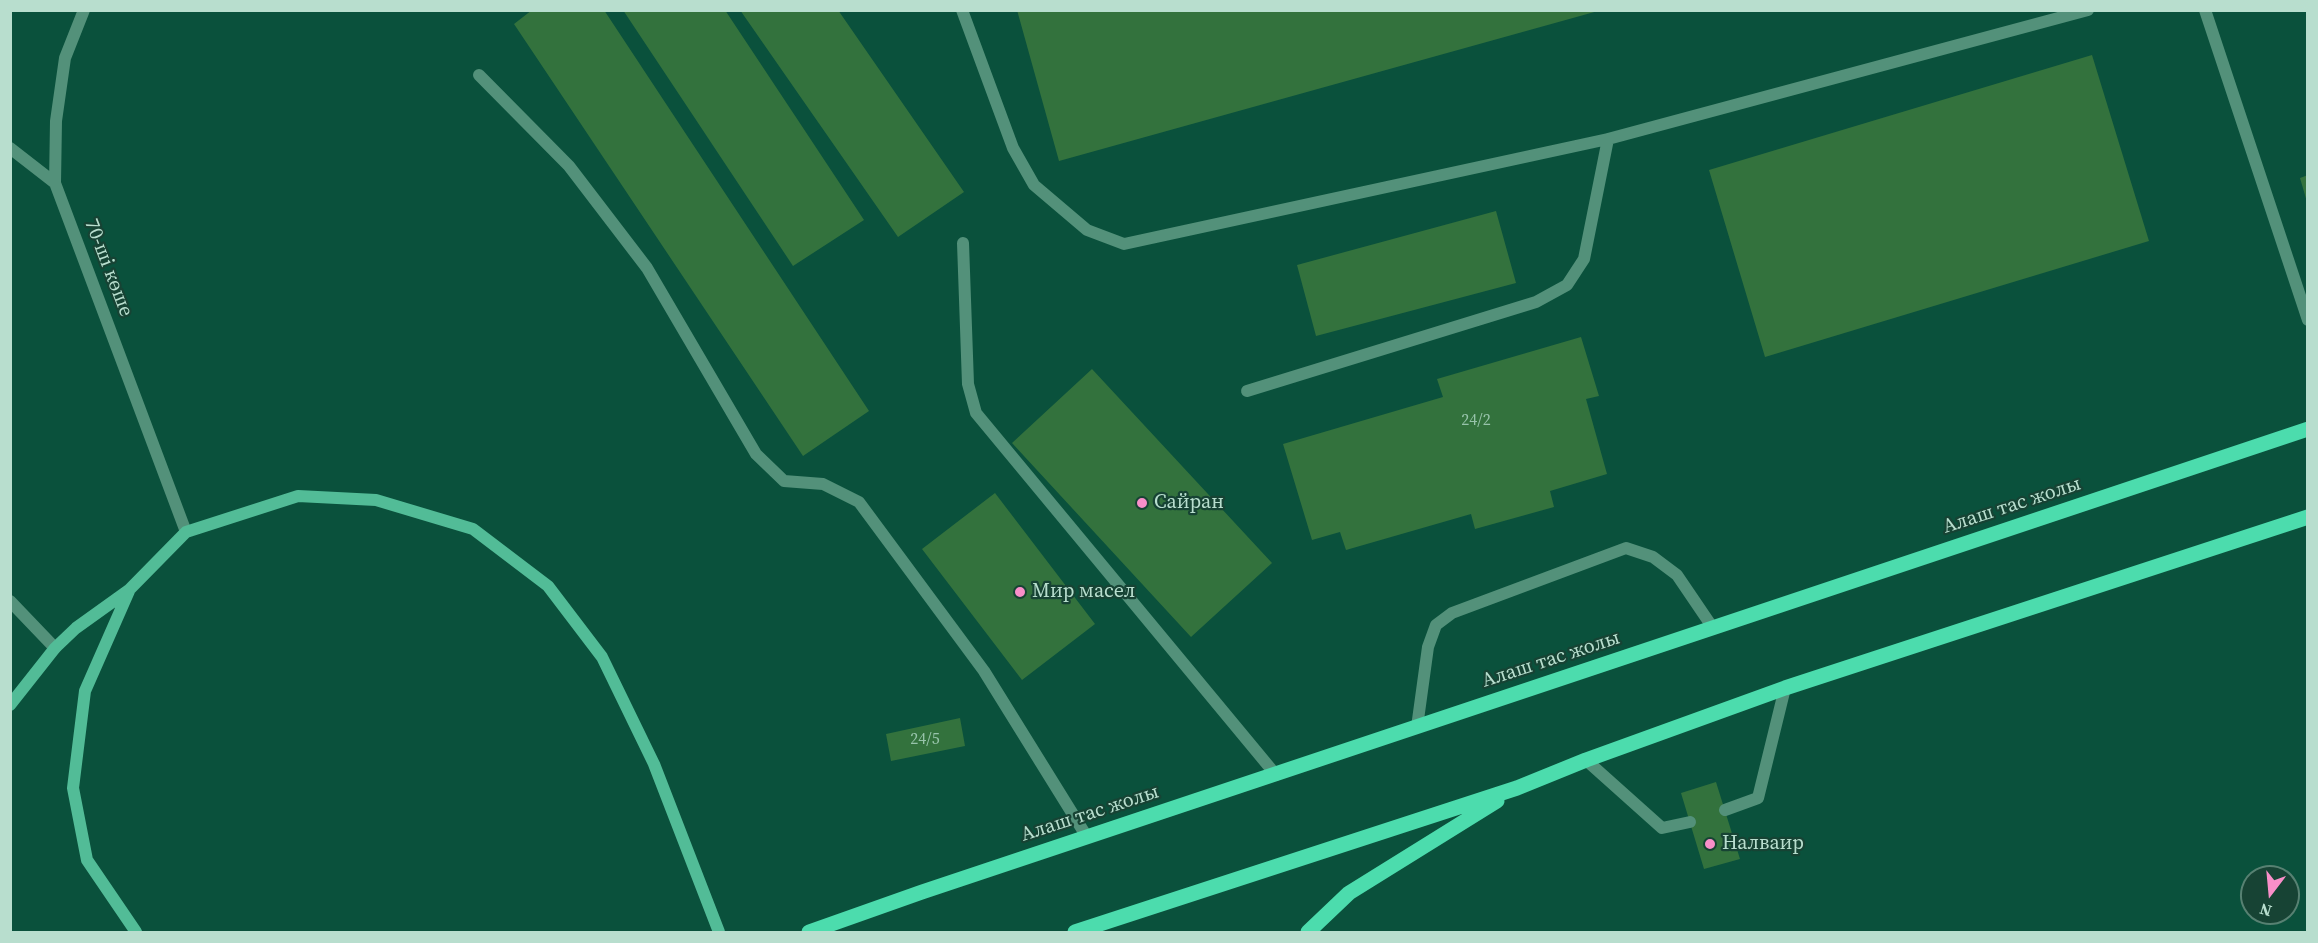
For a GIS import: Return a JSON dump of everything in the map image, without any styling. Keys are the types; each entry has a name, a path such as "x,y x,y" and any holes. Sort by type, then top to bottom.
{"main road":[{"name":"Алаш тас жолы","path":"809,933 922,892 2307,429"},
{"path":"10,705 55,648 76,628 129,590 186,532 298,496 376,500 473,529 548,586 602,657 654,764 719,933"},
{"path":"1075,933 1517,788 1586,760 1785,688 2307,517"},
{"path":"129,590 85,691 73,788 87,860 136,933"},
{"path":"1308,933 1349,893 1517,788"}],"lane":[{"name":"70-ші көше","path":"84,10 65,58 56,121 55,183 186,532"},
{"path":"962,10 1013,148 1034,185 1087,230 1124,244 1608,139 2088,10"},
{"path":"2205,10 2307,320"},
{"path":"479,75 569,166 647,268 756,454 784,481 824,484 859,502 984,671 1087,837"},
{"path":"1247,391 1536,302 1567,285 1584,259 1608,139"},
{"path":"10,148 55,183"},
{"path":"963,243 968,384 976,413 1276,775"},
{"path":"1417,727 1428,647 1436,625 1452,613 1626,548 1653,557 1677,575 1713,628"},
{"path":"10,601 55,648"},
{"path":"1725,810 1758,798 1785,688"},
{"path":"1586,760 1662,828 1690,822"}],"building":[{"path":"532,10 604,10 869,411 803,456 514,24"},
{"path":"623,10 725,10 864,220 793,266"},
{"path":"740,10 838,10 964,192 898,237"},
{"path":"1017,10 1598,10 1598,11 1059,161"},
{"path":"2092,55 2149,241 1765,357 1709,170"},
{"path":"2308,175 2308,201 2307,202 2300,178"},
{"path":"1496,211 1516,283 1316,336 1297,265"},
{"path":"1581,337 1599,396 1586,399 1607,474 1550,491 1554,507 1475,529 1471,514 1346,550 1340,532 1312,540 1283,444 1443,397 1437,379"},
{"name":"Сайран","path":"1092,369 1272,563 1191,637 1012,443"},
{"path":"995,493 1095,624 1022,680 922,549"},
{"path":"960,718 965,746 891,761 886,734"},
{"path":"1716,782 1740,859 1704,869 1681,793"}],"place":[{"name":"Сайран","path":"1142,503"},
{"name":"Мир масел","path":"1020,592"},
{"name":"Налваир","path":"1710,844"}]}
